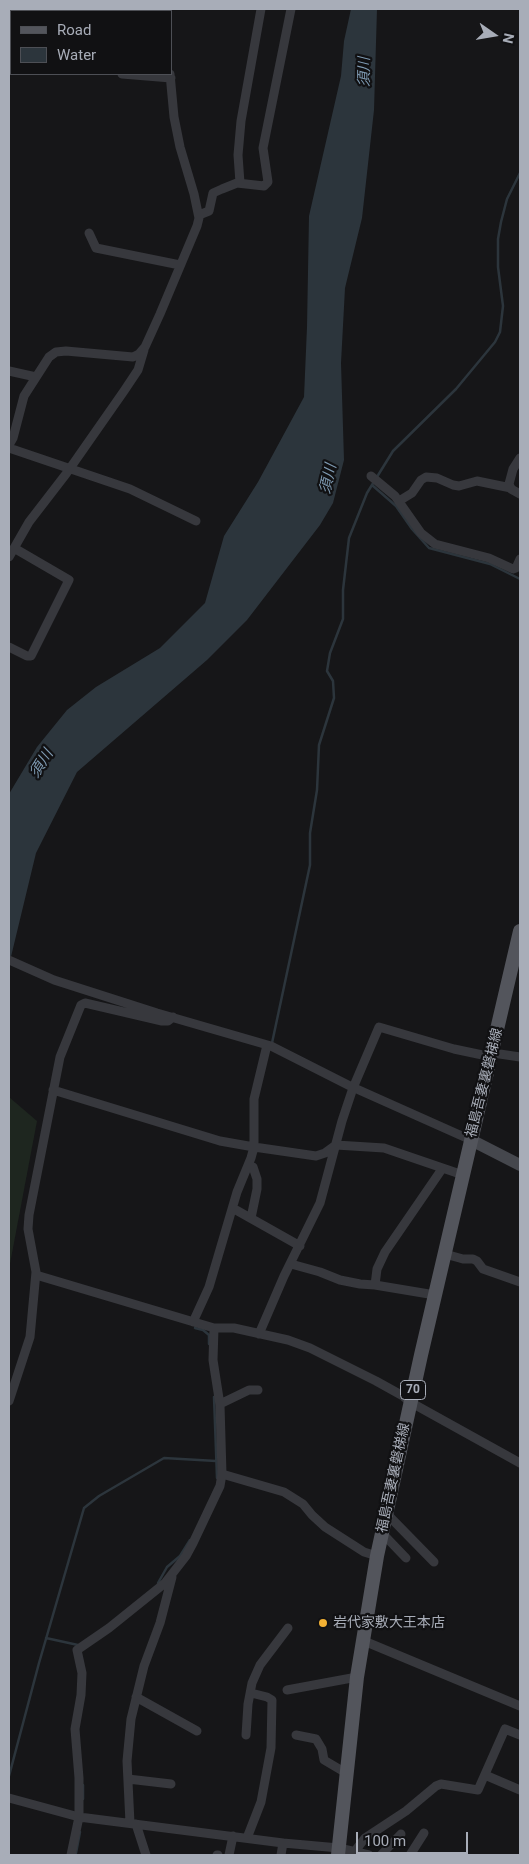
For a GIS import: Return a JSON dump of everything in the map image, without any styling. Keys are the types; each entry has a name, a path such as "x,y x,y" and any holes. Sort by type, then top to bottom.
{"main road":[{"name":"福島吾妻裏磐梯線","path":"338,1851 358,1677 377,1556 410,1402 520,931"}],"street":[{"path":"240,184 238,155 240,121 261,9"},
{"path":"199,215 209,211 213,193 240,184 264,186 268,182 263,148 292,9"},
{"path":"9,556 28,522 70,468 138,370 145,347 198,226 199,215 174,117 171,76 146,75"},
{"path":"89,233 96,248 180,265"},
{"path":"145,347 140,354 133,357 66,351 56,352 49,357 24,396 9,447 130,489 196,521"},
{"path":"9,370 36,377"},
{"path":"510,488 509,481 513,469 520,458"},
{"path":"371,476 400,501 422,533 435,544 490,558 513,569 516,568 520,559"},
{"path":"400,501 412,493 421,480 426,477 437,478 459,486 478,481 510,488 520,494"},
{"path":"9,647 27,656 31,656 69,580 14,548"},
{"path":"9,960 54,980 267,1045 353,1088 470,1140 520,1165"},
{"path":"9,1401 30,1337 36,1275 28,1229 29,1215 60,1057 81,1005 85,1003 162,1021 168,1021 174,1017"},
{"path":"259,1334 320,1203 353,1088 379,1027 454,1049 520,1057"},
{"path":"193,1322 208,1288 237,1192 254,1147 254,1099 267,1045"},
{"path":"52,1090 220,1140 316,1156 325,1153 336,1145 384,1148 463,1175"},
{"path":"251,1218 257,1189 257,1179 253,1167"},
{"path":"374,1285 377,1269 385,1252 442,1169"},
{"path":"236,1210 300,1246"},
{"path":"445,1254 473,1258 483,1269 520,1282"},
{"path":"291,1264 340,1280 435,1295"},
{"path":"36,1275 214,1328 234,1328 288,1340 310,1348 376,1381 520,1463"},
{"path":"71,1855 81,1817 75,1729 81,1695 81,1648 165,1583 194,1543 217,1494 222,1474 220,1404 214,1360 214,1328"},
{"path":"220,1404 249,1390 258,1390"},
{"path":"222,1474 284,1492 303,1504 312,1515 326,1526 364,1552 377,1556"},
{"path":"386,1513 434,1562"},
{"path":"382,1533 406,1558"},
{"path":"146,1855 133,1824 128,1779 128,1746 136,1696 148,1654 160,1623 172,1574"},
{"path":"246,1735 252,1682 260,1664 288,1628"},
{"path":"364,1641 520,1706"},
{"path":"287,1690 358,1677"},
{"path":"247,1838 261,1802 271,1748 272,1700 251,1693"},
{"path":"136,1696 197,1732"},
{"path":"355,1852 365,1838 406,1811 436,1786 442,1784 478,1790 506,1729 520,1735"},
{"path":"296,1735 316,1739 322,1749 324,1760 346,1773"},
{"path":"485,1775 520,1790"},
{"path":"128,1779 171,1784"},
{"path":"9,1798 81,1817 283,1842 369,1855"},
{"path":"410,1855 424,1832"},
{"path":"382,1855 401,1834"},
{"path":"229,1855 234,1836"},
{"path":"281,1855 283,1842"}],"shaded area":[{"path":"9,1097 37,1121 9,1269"}],"water":[{"name":"須川","path":"351,9 377,9 374,110 362,218 345,288 341,363 344,460 333,503 320,525 247,620 207,660 77,772 36,853 9,965 9,794 37,747 67,710 96,687 160,648 205,603 224,536 258,482 304,397 309,216 341,76 344,41"}],"waterway":[{"path":"272,1043 310,865 310,833 317,790 319,745 334,698 333,681 327,671 330,653 343,619 343,590 349,538 367,493 393,451 456,389 495,342 500,332 503,306 498,267 498,239 507,199 520,173"},
{"path":"372,485 396,506 412,529 429,548 490,564 520,579"},
{"path":"196,1326 195,1328 203,1330 209,1335 209,1344"},
{"path":"214,1397 217,1478"},
{"path":"9,1776 39,1663 84,1508 99,1496 164,1458 216,1461"},
{"path":"158,1583 167,1567 180,1556 190,1540"},
{"path":"46,1638 78,1645"},
{"path":"83,1785 83,1799"},
{"path":"76,1853 80,1832"}],"place":[{"name":"岩代家敷大王本店","path":"323,1623"}]}
